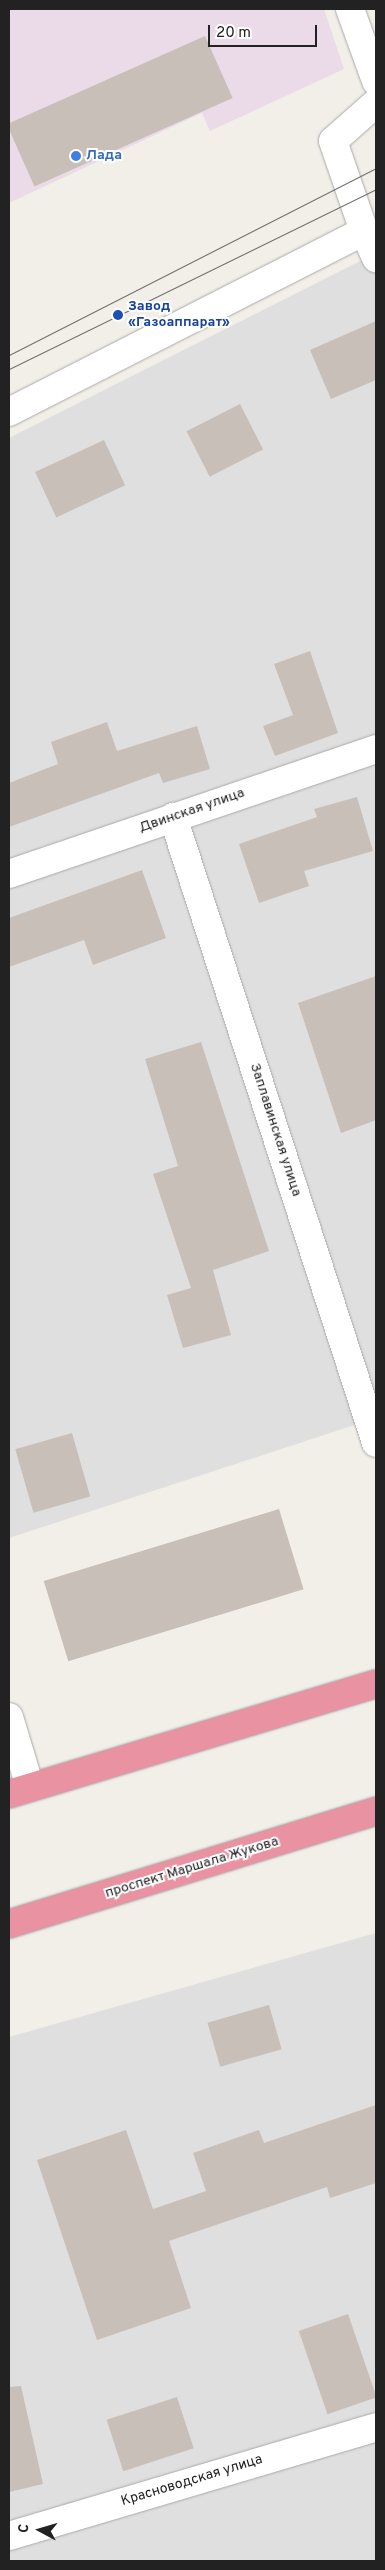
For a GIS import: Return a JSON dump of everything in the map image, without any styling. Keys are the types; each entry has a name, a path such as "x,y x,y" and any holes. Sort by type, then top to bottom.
{"highway":[{"path":"20,1790 376,1684"},
{"name":"проспект Маршала Жукова","path":"9,1924 376,1811"}],"street":[{"path":"350,9 376,81"},
{"path":"376,104 333,141 364,231 376,258"},
{"path":"9,412 364,231"},
{"name":"Двинская улица","path":"9,874 376,749"},
{"name":"Заплавинская улица","path":"173,817 376,1443"},
{"path":"9,1716 20,1790"},
{"name":"Красноводская улица","path":"9,2536 376,2427"}],"shaded area":[{"path":"9,9 324,9 344,69 210,131 202,113 9,203"},
{"path":"376,253 376,1418 9,1538 9,438"},
{"path":"376,1933 376,2561 9,2561 9,2037"}],"building":[{"path":"205,36 233,98 34,186 9,129 9,123"},
{"path":"376,321 376,380 331,399 310,350"},
{"path":"240,404 263,449 210,477 187,431"},
{"path":"104,440 125,485 56,517 35,472"},
{"path":"310,651 338,733 275,756 263,726 293,715 274,664"},
{"path":"107,722 117,751 197,726 210,769 163,783 159,773 9,827 9,783 58,764 51,742"},
{"path":"357,797 373,851 304,871 309,886 259,903 239,844 317,817 314,809"},
{"path":"142,870 166,938 93,965 84,940 9,967 9,918"},
{"path":"376,976 376,1120 341,1133 298,1003"},
{"path":"201,1042 269,1251 213,1270 231,1335 183,1348 167,1295 191,1288 153,1174 178,1166 145,1059"},
{"path":"72,1433 90,1496 33,1513 15,1449"},
{"path":"279,1509 304,1589 68,1661 44,1581"},
{"path":"269,2005 282,2049 220,2067 207,2023"},
{"path":"376,2105 376,2183 330,2198 327,2187 169,2241 191,2308 97,2340 37,2160 126,2130 153,2209 206,2191 193,2153 259,2130 264,2143"},
{"path":"348,2314 376,2397 327,2414 299,2331"},
{"path":"21,2386 43,2484 9,2492 9,2387"},
{"path":"177,2397 194,2448 123,2471 107,2420"}],"tram line":[{"path":"9,355 376,168"},
{"path":"9,369 376,189"}],"place":[{"name":"Лада","path":"76,156"},
{"name":"Завод «Газоаппарат»","path":"118,315"}]}
